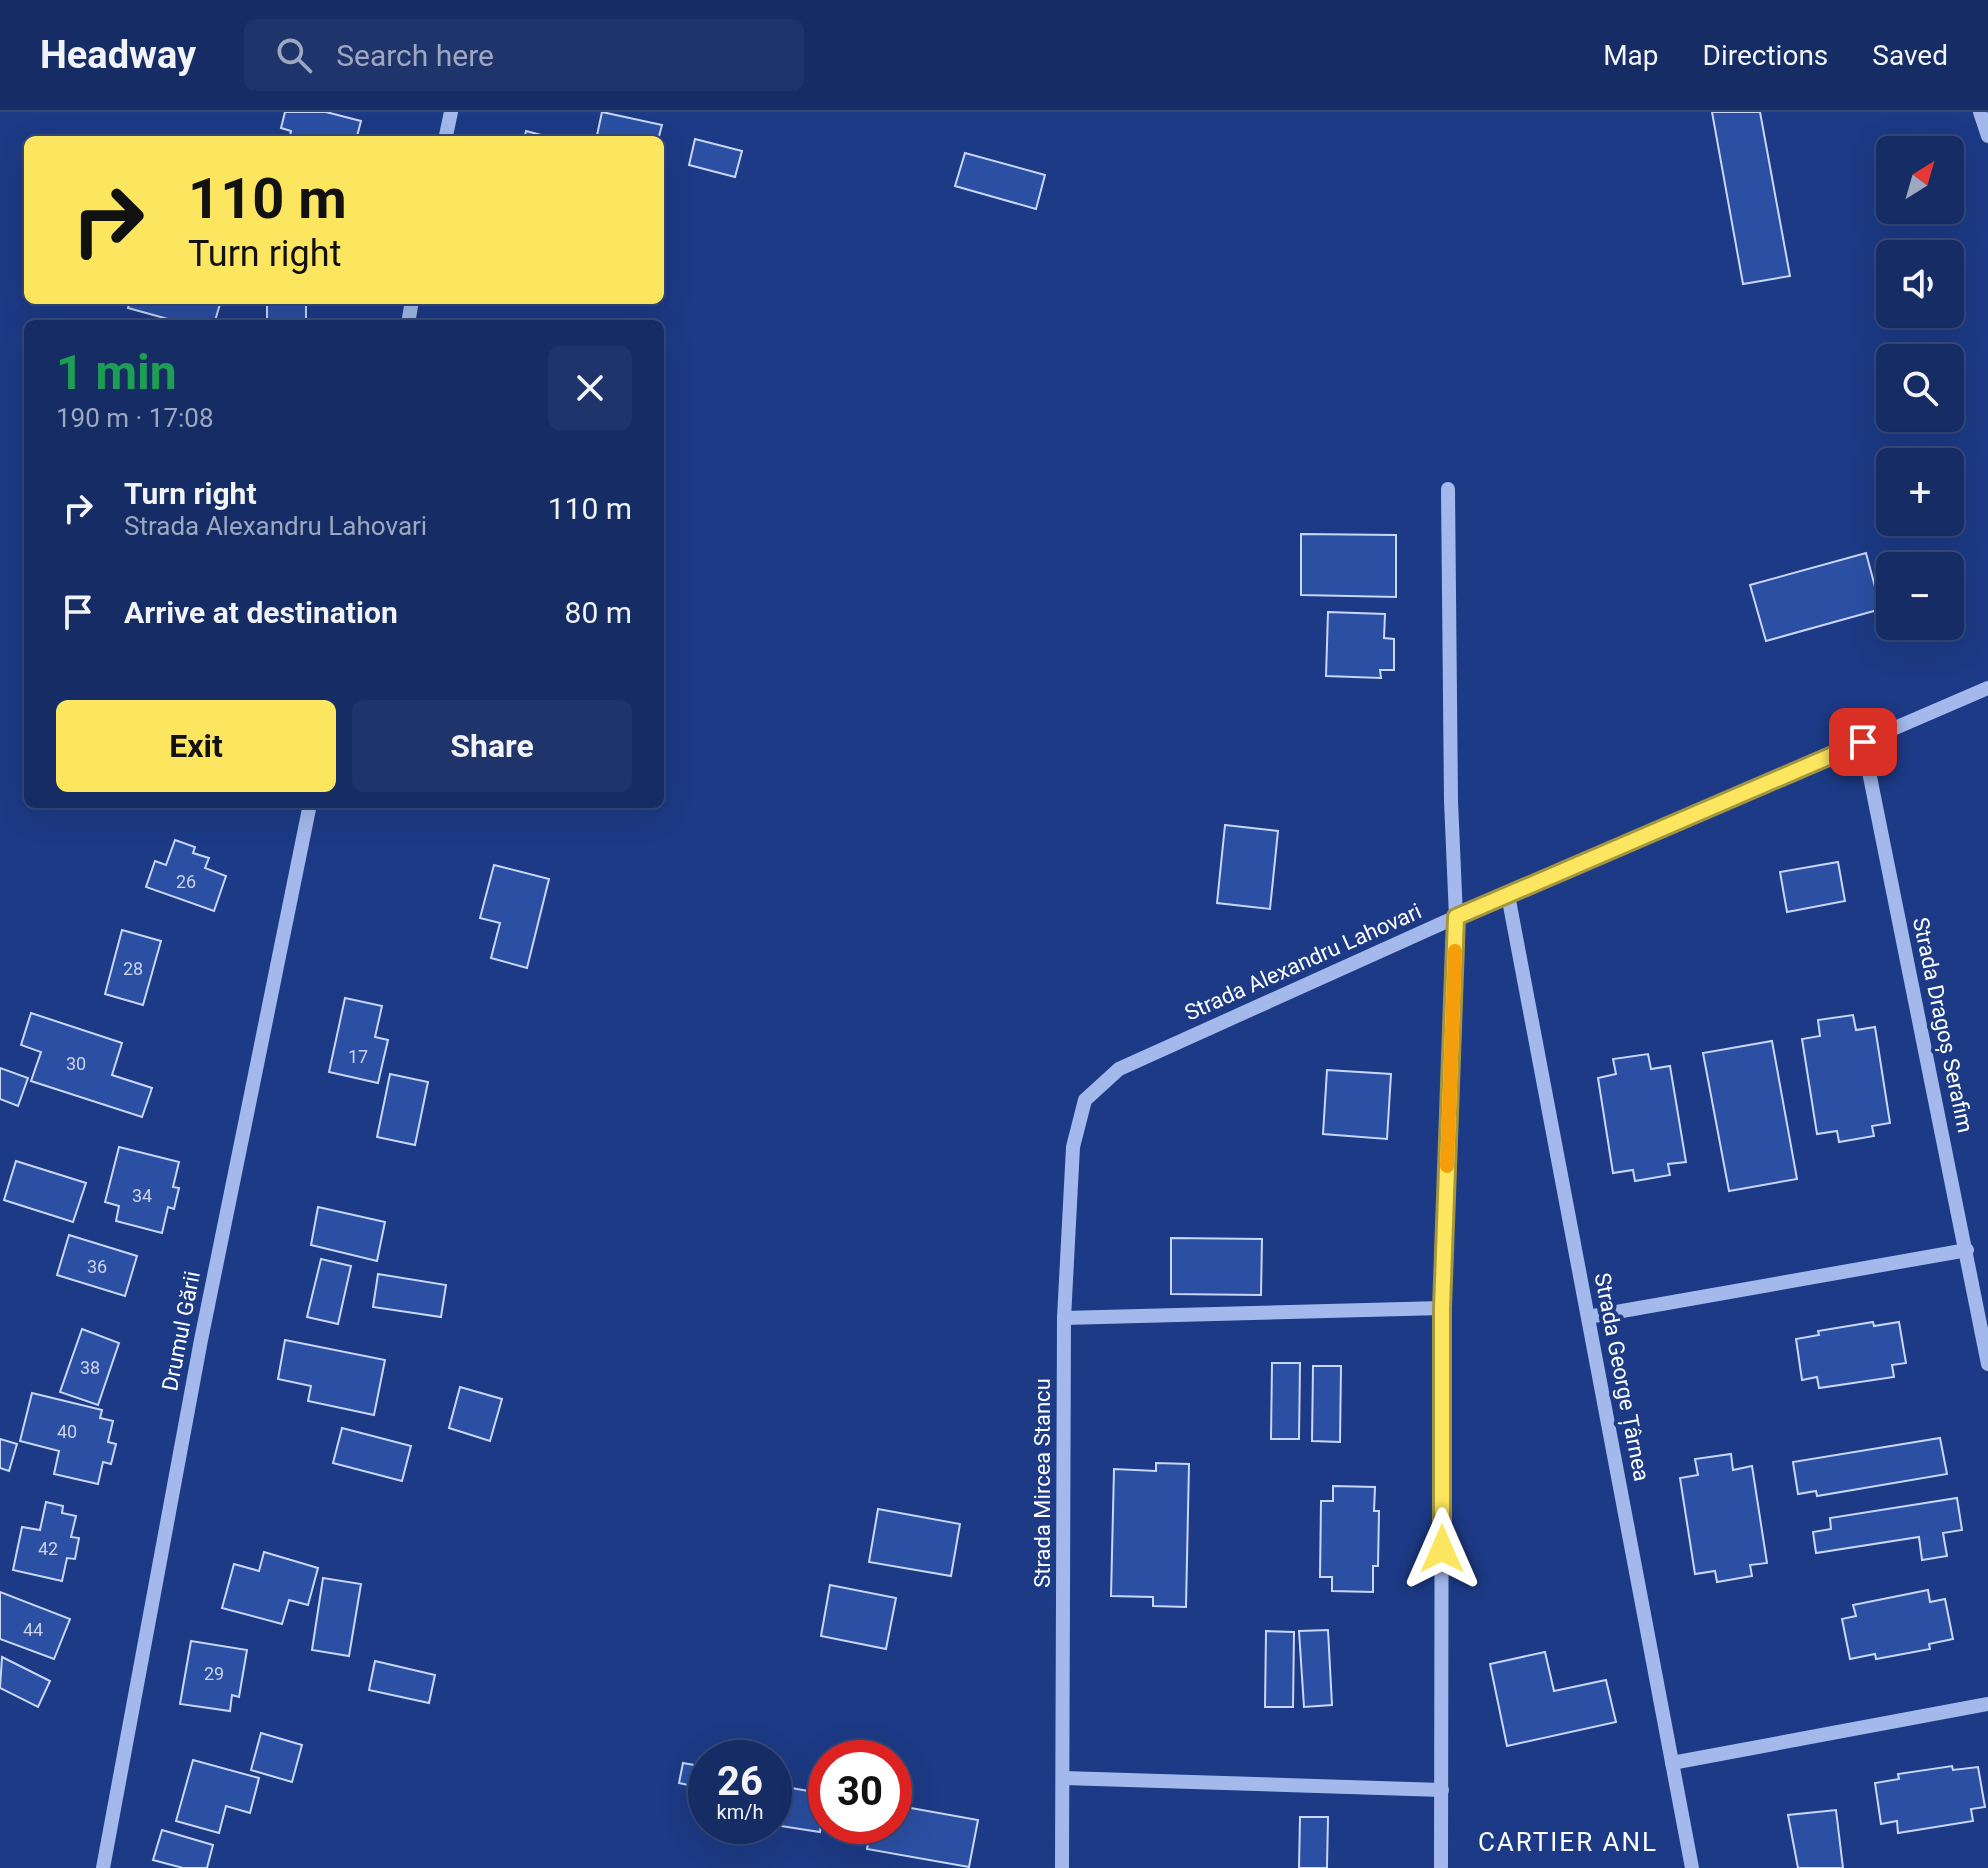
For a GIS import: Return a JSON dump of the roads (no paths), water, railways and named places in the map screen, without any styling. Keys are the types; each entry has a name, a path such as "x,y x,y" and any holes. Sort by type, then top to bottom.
{"street":[{"path":"446,136 451,112"},
{"path":"1980,112 1988,136"},
{"path":"1441,1868 1442,1308 1456,917 1451,801 1448,489"},
{"name":"Strada Alexandru Lahovari","path":"1085,1100 1119,1069 1456,917 1988,688"},
{"name":"Strada Dragoș Serafim","path":"1863,742 1988,1364"},
{"name":"Drumul Gării","path":"103,1868 201,1340 309,808"},
{"name":"Strada George Țârnea","path":"1508,895 1692,1868"},
{"name":"Strada Mircea Stancu","path":"1062,1868 1064,1318 1073,1147 1085,1100"},
{"path":"1588,1317 1967,1250"},
{"path":"1064,1318 1442,1308"},
{"path":"1672,1763 1988,1704"},
{"path":"1064,1778 1442,1790"}],"district":[{"name":"CARTIER ANL","path":"1568,1842"}]}
